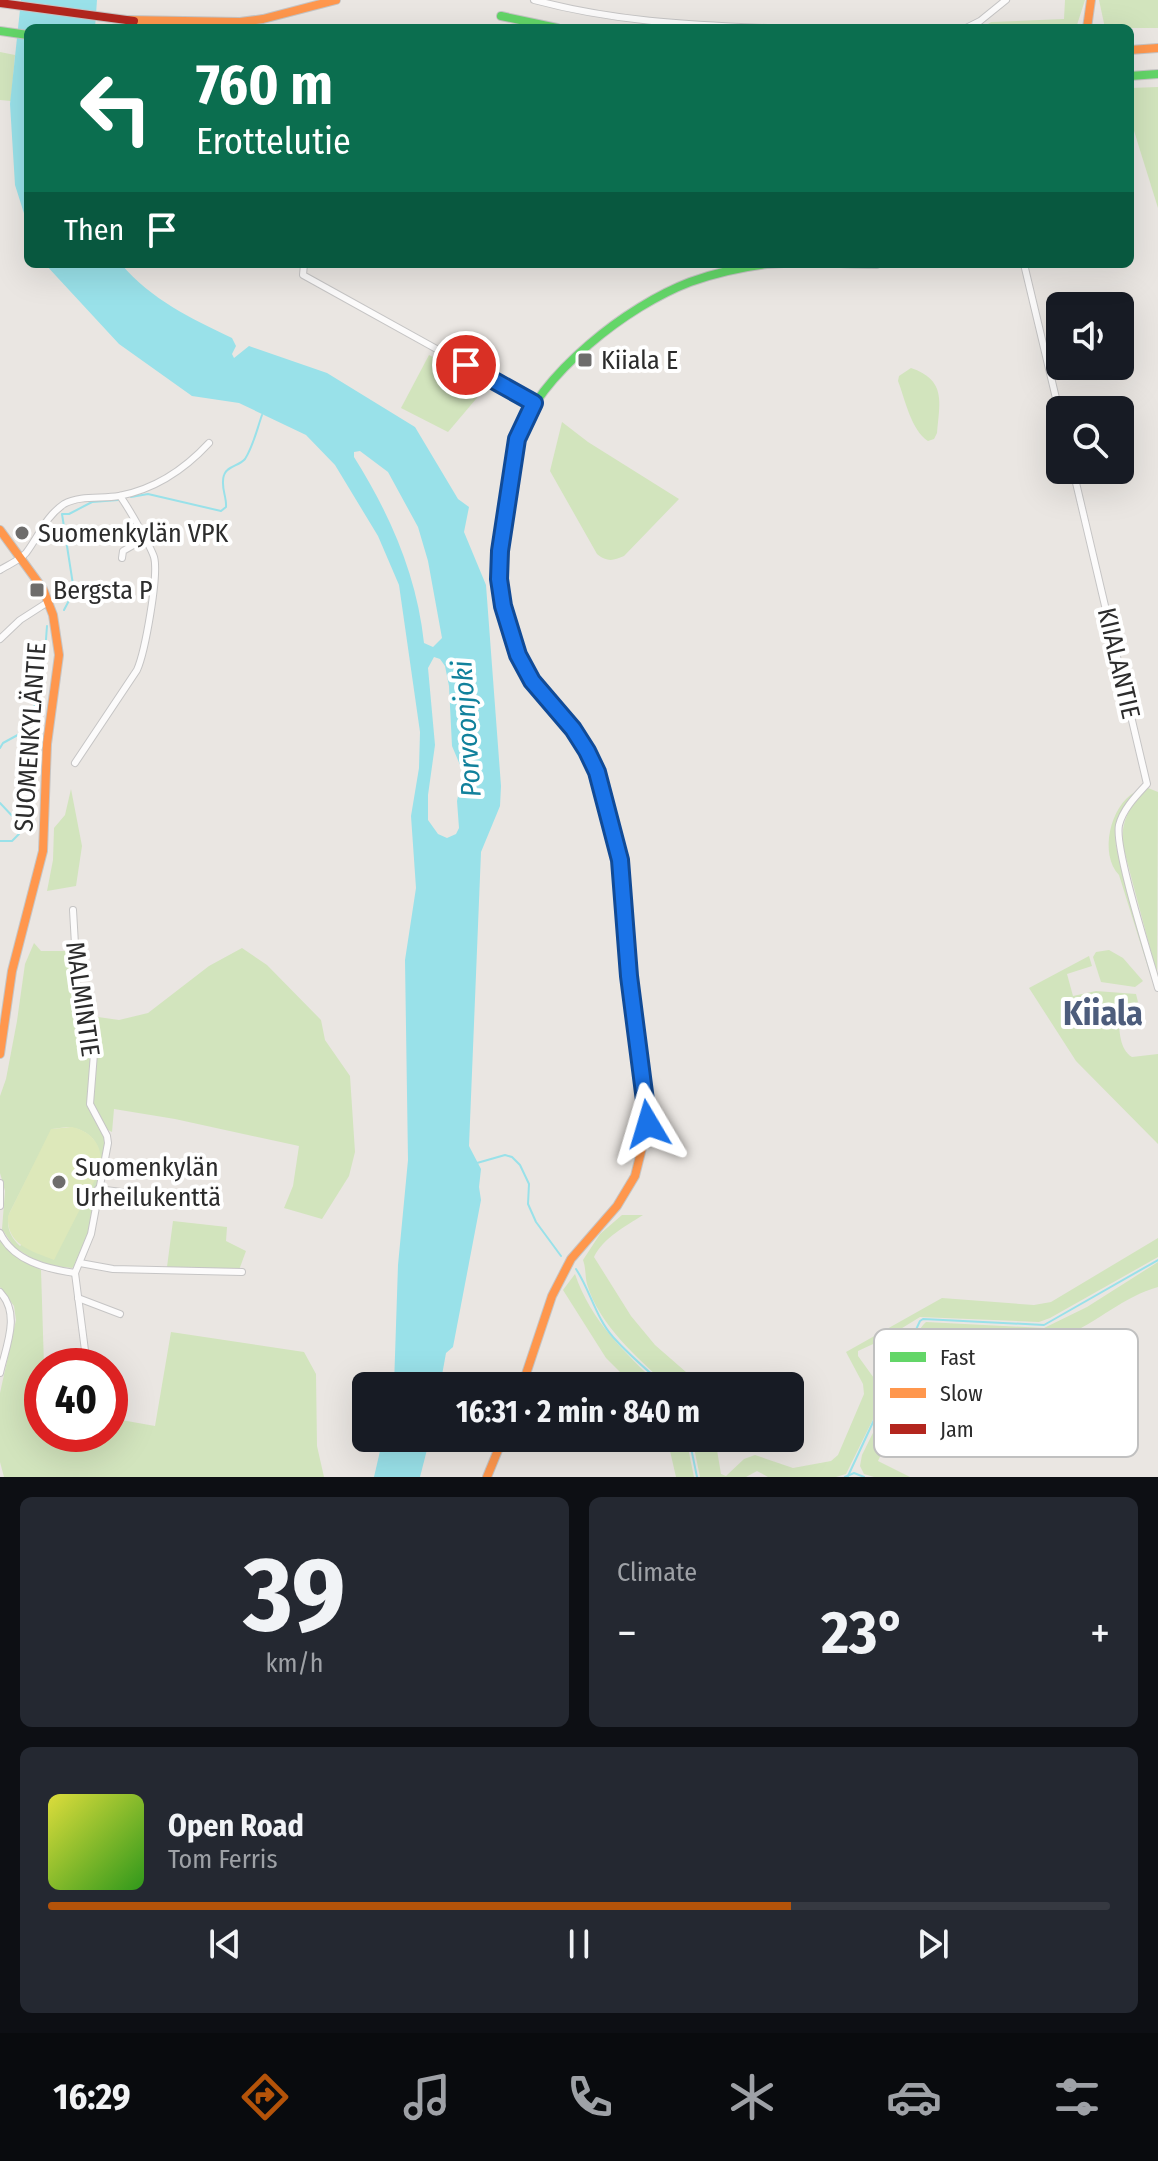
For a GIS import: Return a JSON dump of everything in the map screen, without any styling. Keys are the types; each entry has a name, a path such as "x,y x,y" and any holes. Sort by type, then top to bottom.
{"main road":[{"path":"127,20 240,22 336,0"},
{"path":"1088,24 1091,0"},
{"path":"4,4 167,24"},
{"path":"501,16 538,24"},
{"path":"2,31 24,34"},
{"path":"1134,50 1158,48"},
{"path":"1134,76 1158,74"},
{"path":"527,1372 552,1296 571,1259 617,1206 635,1176 648,1124 629,976 620,860 597,772 573,729 532,681 518,655 503,606 499,579 500,551 517,439 534,403 571,362 613,326 651,301 690,282 746,268"},
{"name":"SUOMENKYLÄNTIE","path":"0,530 22,557 48,602 56,627 59,655 47,744 43,851 12,971 0,1054"},
{"path":"487,1477 497,1452"}],"street":[{"path":"534,0 577,12 667,24"},
{"path":"974,24 1006,0"},
{"path":"304,268 303,275 534,403"},
{"path":"1025,268 1055,396"},
{"path":"0,570 22,557 46,520 65,504 120,496 160,483 186,466 209,443"},
{"name":"KIIALANTIE","path":"1076,484 1147,784 1123,815 1118,829 1124,863 1158,988"},
{"path":"75,763 139,664 155,571 154,556 120,496"},
{"path":"122,558 123,551 144,539"},
{"path":"0,639 20,620 48,602"},
{"name":"MALMINTIE","path":"73,910 78,996 90,1018 95,1041 90,1104 108,1143 91,1234 75,1273"},
{"path":"0,1183 0,1206"},
{"path":"98,1189 129,1193"},
{"path":"0,1233 10,1248 33,1262 75,1273 85,1348"},
{"path":"80,1263 113,1269 242,1272"},
{"path":"0,1292 11,1307 12,1319 0,1373"},
{"path":"78,1298 120,1314"}],"green space":[{"path":"1065,0 1085,0 1077,24 988,24 991,22 1064,19"},
{"path":"1099,0 1158,0 1158,28 1104,24"},
{"path":"0,52 15,55 11,101 0,100"},
{"path":"1158,87 1158,208 1134,131 1134,88"},
{"path":"429,355 487,386 448,432 401,408"},
{"path":"911,368 930,379 938,393 937,433 934,439 928,441 913,422 898,381 899,376"},
{"path":"562,422 588,442 679,499 624,556 610,560 597,554 550,471"},
{"path":"1148,788 1158,792 1157,975 1122,837 1128,814"},
{"path":"71,789 82,846 76,886 47,891 53,860 54,828 65,815"},
{"path":"1135,792 1120,817 1116,846 1151,977 1110,855 1110,831 1114,819 1126,799"},
{"path":"34,943 41,951 72,951 74,996 87,1018 92,1039 87,1106 104,1136 105,1150 88,1234 72,1268 33,1259 14,1247 2,1229 5,1191 0,1173 0,1096 17,1021 25,964","holes":["75,1128 88,1135 97,1145 100,1168 20,1246 9,1230 10,1212 52,1129"]},
{"path":"242,948 267,965 321,1020 325,1040 350,1076 355,1152 349,1176 322,1219 284,1208 293,1186 299,1146 114,1109 112,1132 106,1129 93,1109 97,1038 93,1020 98,1017 119,1020 148,1013 209,966"},
{"path":"1109,950 1123,958 1143,981 1135,987 1101,982 1093,957 1096,952"},
{"path":"1089,956 1092,966 1067,974 1073,996 1096,991 1136,994 1138,1002 1125,1007 1127,1013 1118,1017 1120,1034 1122,1045 1132,1057 1158,1054 1158,1144 1076,1061 1029,988"},
{"name":"Suomenkylän Urheilukenttä","path":"72,1127 86,1132 95,1141 101,1168 54,1260 22,1246 11,1234 8,1216 51,1129"},
{"path":"622,1215 643,1215 609,1238 594,1257 631,1316 655,1345 686,1372 653,1372 600,1313 587,1284 583,1260 600,1234"},
{"path":"173,1221 227,1227 226,1241 246,1251 239,1270 167,1267"},
{"path":"1158,1238 1158,1257 1039,1322 920,1317 901,1329 887,1329 942,1298 1034,1305 1051,1302"},
{"path":"0,1241 14,1255 41,1270 43,1348 24,1348 24,1452 128,1452 128,1421 155,1426 171,1332 304,1352 316,1374 317,1446 324,1477 4,1477 0,1462 0,1393 16,1320 14,1306 0,1287"},
{"path":"1158,1262 1158,1287 1078,1329 920,1329 926,1322 1044,1328 1087,1307"},
{"path":"575,1274 600,1321 646,1372 620,1372 606,1358 563,1290"},
{"path":"874,1336 874,1344 858,1351 858,1356 874,1378 874,1417 846,1474 836,1477 768,1477 757,1471 746,1477 700,1477 695,1452 717,1452 721,1474 726,1476 744,1459 755,1455 793,1468 831,1461 838,1455 864,1394 863,1384 846,1352"},
{"path":"874,1432 874,1457 880,1457 878,1461 910,1477 864,1474 860,1466"},
{"path":"670,1452 689,1452 694,1477 676,1477"}],"water":[{"path":"21,0 97,0 95,24 24,24 24,213 15,185 10,104"},
{"name":"Porvoonjoki","path":"49,268 125,268 159,298 232,338 236,346 232,354 234,358 249,346 327,373 415,427 458,499 469,507 464,532 486,585 501,786 500,806 481,852 469,1146 481,1169 481,1200 453,1347 446,1353 443,1372 394,1372 398,1265 408,1160 405,960 416,888 411,816 419,768 420,732 399,585 378,536 335,465 306,435 239,403 192,396 119,344","holes":["360,451 388,472 418,527 428,561 442,638 433,647 424,643 415,594 400,546 354,452","434,657 445,666 452,746 463,772 457,801 459,828 456,834 447,838 438,834 428,820 435,745 428,668"]},
{"path":"380,1452 426,1452 420,1477 374,1477"}],"waterway":[{"path":"131,497 148,494 221,511 226,507 224,475 245,459 262,415"},
{"path":"64,610 74,591 62,514 69,514 92,502 118,500"},
{"path":"0,748 3,743 25,731 30,720 43,679 47,626"},
{"path":"0,803 16,820 19,834 12,841 0,841"},
{"path":"477,1163 505,1155 520,1165 529,1184 528,1204 536,1222 561,1256"},
{"path":"916,1329 923,1319 1044,1325 1158,1260"},
{"path":"576,1269 607,1329 649,1372"},
{"path":"848,1476 874,1420"},
{"path":"692,1452 697,1477"},
{"path":"845,1477 854,1473 864,1477"}],"traffic: fast":[{"path":"501,16 538,24"},
{"path":"0,31 24,34"},
{"path":"1134,76 1158,74"},
{"path":"528,674 510,631 501,570 511,470 518,437 529,413 546,389 589,344 640,307 690,282 745,268"}],"traffic: slow":[{"path":"127,20 240,22 336,0"},
{"path":"1088,24 1091,0"},
{"path":"1134,50 1158,48"},
{"path":"0,530 43,589 53,615 59,655 47,744 43,851 12,971 0,1054"},
{"path":"527,1372 552,1296 571,1259 617,1206 635,1176 648,1124 627,950"},
{"path":"487,1477 497,1452"}],"traffic: jam":[{"path":"0,3 134,21"},
{"path":"528,674 581,742 598,775 617,849 627,950"}],"place":[{"name":"Kiiala E","path":"585,360"},
{"name":"Suomenkylän VPK","path":"22,533"},
{"name":"Bergsta P","path":"37,590"},
{"name":"Suomenkylän Urheilukenttä","path":"59,1182"}],"district":[{"name":"Kiiala","path":"1103,1013"}],"route":[{"path":"466,365 534,403 517,439 500,551 499,579 503,606 510,635 532,681 573,729 597,772 620,860 629,976 648,1124"}]}
